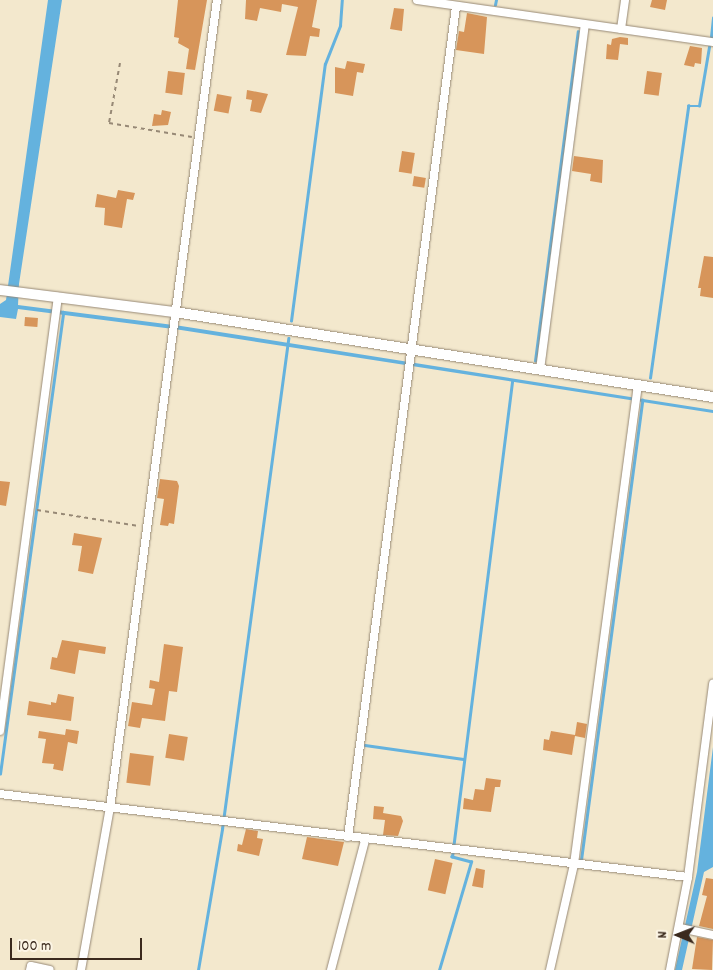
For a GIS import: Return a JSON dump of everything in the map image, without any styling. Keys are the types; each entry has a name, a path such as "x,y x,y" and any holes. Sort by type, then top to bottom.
{"street":[{"path":"82,970 110,808 217,0"},
{"path":"416,0 713,42"},
{"path":"621,29 625,0"},
{"path":"348,837 456,7"},
{"path":"540,370 585,25"},
{"path":"3,291 18,292 58,302 174,317 410,359 540,370 637,390 713,397"},
{"path":"0,731 58,302"},
{"path":"550,970 574,864 637,390"},
{"path":"670,970 685,929 688,877 713,684"},
{"path":"0,794 365,840 688,877"},
{"path":"331,970 365,840"},
{"path":"685,929 713,935"},
{"path":"30,970 31,966 50,970"}],"path":[{"path":"120,63 109,123 199,138"},
{"path":"40,511 146,527"}],"water":[{"path":"48,0 62,0 19,284 18,305 181,326 713,410 713,413 181,330 18,309 16,319 0,317 0,304 6,300"},
{"path":"713,747 713,867 704,872 682,970 675,970 697,872"}],"building":[{"path":"178,0 207,0 195,70 186,69 189,49 178,43 179,38 174,37"},
{"path":"246,0 317,0 312,27 320,29 319,37 310,36 306,56 286,55 298,7 282,4 281,12 260,8 257,21 245,19"},
{"path":"652,0 667,0 665,10 650,7"},
{"path":"394,8 404,9 402,31 390,29"},
{"path":"467,13 487,17 484,54 456,50 459,31 464,32"},
{"path":"628,38 628,45 620,44 618,60 606,59 607,44 611,45 612,39"},
{"path":"690,46 702,48 701,64 695,63 694,67 684,65"},
{"path":"347,61 365,64 363,73 357,72 353,96 335,93 335,67 345,69"},
{"path":"168,71 185,73 182,95 165,93"},
{"path":"647,71 662,73 659,96 644,94"},
{"path":"247,90 268,94 261,113 250,111 252,100 246,99"},
{"path":"217,94 232,97 228,114 214,111"},
{"path":"162,110 171,112 168,125 152,126 154,114 161,115"},
{"path":"402,151 415,153 412,174 399,172"},
{"path":"574,156 603,160 602,183 590,181 591,174 572,171"},
{"path":"414,176 426,178 424,188 412,186"},
{"path":"118,190 135,193 133,200 127,199 122,228 104,225 105,208 95,207 97,194 116,198"},
{"path":"704,256 713,257 713,298 700,296 701,288 698,288"},
{"path":"25,317 38,318 37,327 24,326"},
{"path":"160,479 177,481 179,486 174,524 169,523 168,526 160,525 164,499 157,498"},
{"path":"0,481 10,482 6,506 0,505"},
{"path":"74,533 102,538 93,574 78,571 82,546 72,545"},
{"path":"62,640 106,647 105,654 79,650 75,674 50,669 52,657 57,658"},
{"path":"164,644 183,647 177,692 169,691 165,721 142,718 140,728 128,726 132,702 152,705 155,689 149,688 150,680 159,682"},
{"path":"58,694 74,697 71,721 27,715 29,701 51,705 51,702 56,703"},
{"path":"577,722 587,724 585,738 575,736 572,755 543,750 544,739 549,740 551,731 575,735"},
{"path":"66,729 79,731 77,744 68,742 63,771 53,769 54,764 42,763 46,739 38,738 39,731 65,735"},
{"path":"169,734 188,737 184,761 165,758"},
{"path":"130,753 154,756 150,786 126,783"},
{"path":"486,778 501,780 500,787 495,787 491,812 463,809 464,798 473,800 475,789 484,790"},
{"path":"374,806 384,807 383,813 401,816 403,821 398,836 383,835 385,820 373,819"},
{"path":"246,829 258,831 257,838 263,839 259,856 237,851 238,844 242,845"},
{"path":"307,837 344,842 338,866 302,859"},
{"path":"435,859 453,863 445,894 428,890"},
{"path":"476,868 485,870 483,888 472,886"},
{"path":"706,878 713,879 713,929 699,926 707,896 702,895"},
{"path":"697,937 713,940 712,970 692,969"}],"waterway":[{"path":"291,321 325,64 340,26 342,0"},
{"path":"495,5 496,0"},
{"path":"711,37 713,18"},
{"path":"535,361 578,32"},
{"path":"650,378 688,106 699,106 709,47"},
{"path":"0,774 63,312"},
{"path":"198,970 222,829 288,338"},
{"path":"439,970 471,862 452,857 512,381"},
{"path":"581,860 642,400"},
{"path":"365,745 463,759"}]}
